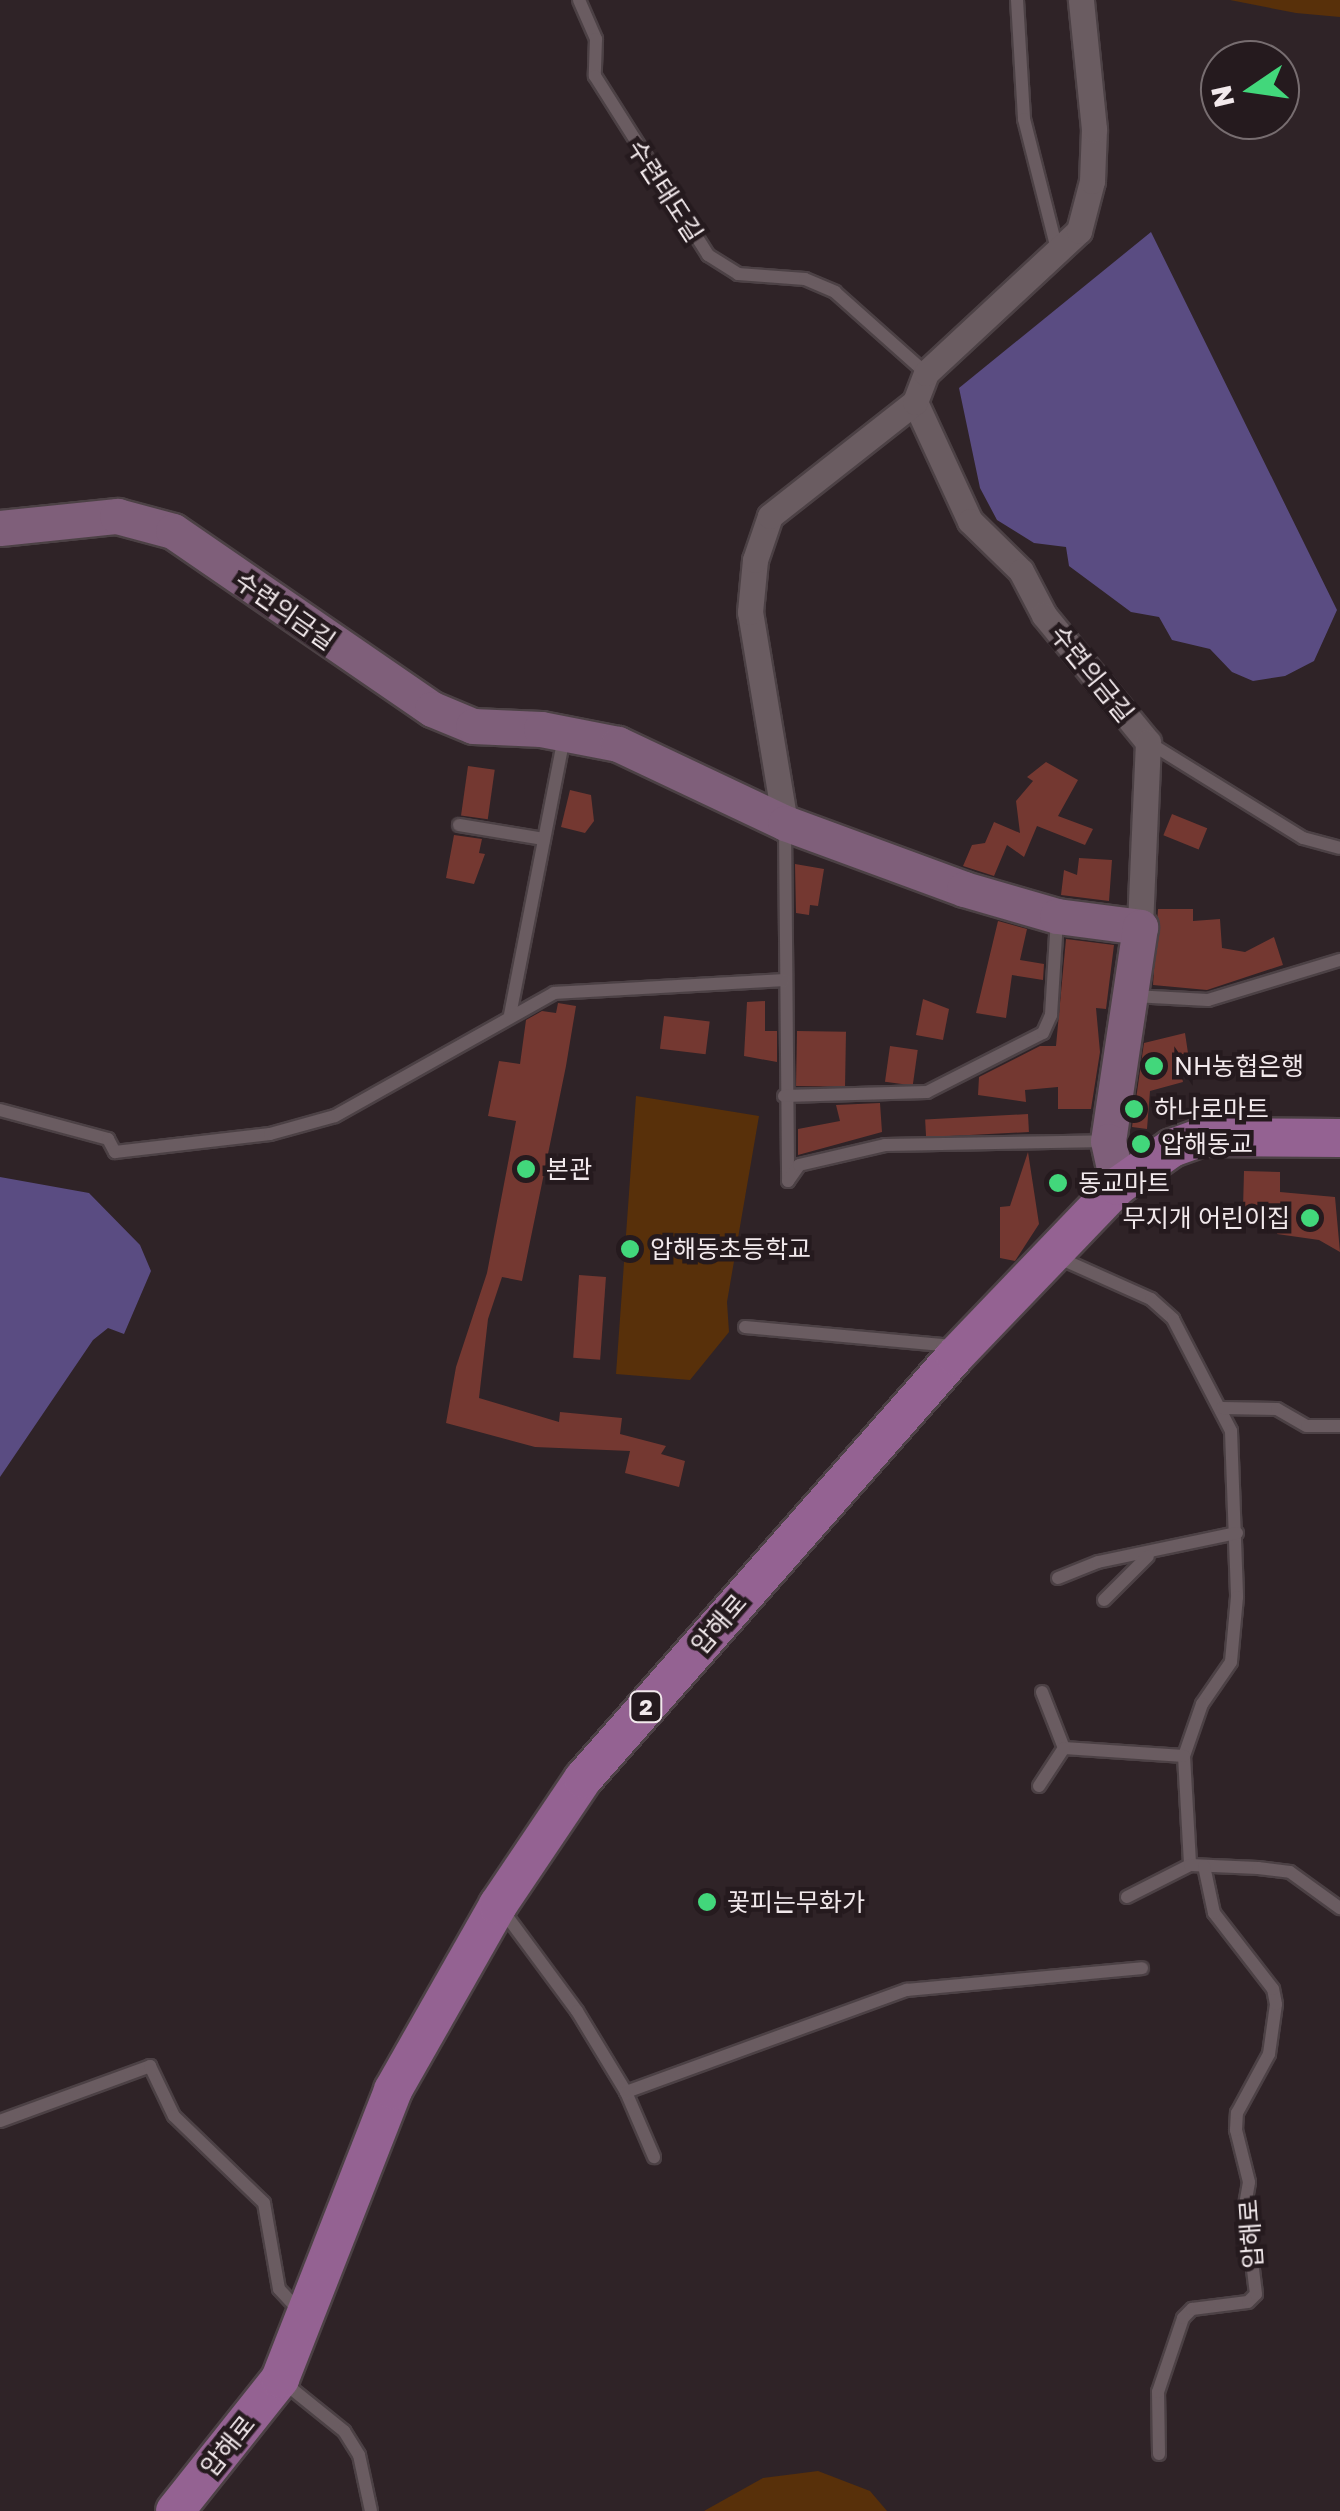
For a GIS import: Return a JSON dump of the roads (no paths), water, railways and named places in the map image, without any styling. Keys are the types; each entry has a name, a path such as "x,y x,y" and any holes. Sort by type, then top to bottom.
{"main road":[{"name":"압해로","path":"174,2511 280,2379 308,2319 393,2090 498,1905 583,1779 955,1356 1118,1186 1172,1148 1202,1137 1340,1138"}],"street":[{"path":"785,822 750,612 755,560 770,516 915,402 926,373 1059,255 1078,231 1092,181 1094,129 1081,0"},
{"name":"수련의금길","path":"915,402 970,522 1022,570 1044,615 1148,742 1140,927 1108,1141 1118,1186"},
{"name":"수련의금길","path":"0,528 118,516 173,530 432,709 474,726 565,733 618,744 785,822 1058,916 1140,927"}],"lane":[{"name":"수련태도길","path":"579,0 596,38 595,76 708,255 738,274 805,278 835,292 926,373"},
{"path":"1017,0 1024,119 1059,255"},
{"path":"510,1016 565,733"},
{"name":"수련의금길","path":"1148,742 1304,838 1340,848"},
{"path":"785,822 784,1096 788,1180 799,1165 885,1145 1108,1141"},
{"path":"459,825 544,839"},
{"path":"784,1096 927,1092 1043,1034 1051,1015 1058,916"},
{"path":"1130,996 1208,1000 1340,960"},
{"path":"0,1110 108,1140 115,1152 270,1134 334,1116 484,1036 510,1016 554,993 784,980"},
{"name":"압해로","path":"1050,1253 1151,1299 1174,1318 1222,1408 1234,1461 1238,1533 1230,1662 1202,1704 1184,1756 1197,1866 1214,1912 1273,1989 1276,2004 1269,2054 1237,2113 1236,2130 1249,2182 1245,2206 1256,2294 1248,2302 1192,2310 1183,2318 1158,2392 1159,2454"},
{"path":"746,1327 942,1345 955,1356"},
{"path":"1222,1408 1278,1410 1307,1426 1340,1426"},
{"path":"1058,1578 1098,1562 1238,1533"},
{"path":"1104,1600 1150,1554"},
{"path":"1042,1692 1064,1748"},
{"path":"1064,1748 1184,1756"},
{"path":"1039,1786 1064,1748"},
{"path":"1127,1897 1197,1866 1290,1872 1340,1908"},
{"path":"498,1905 577,2010 626,2092 654,2157"},
{"path":"626,2092 855,2014 908,1990 1142,1968"},
{"path":"0,2121 150,2066 174,2116 264,2204 279,2289 308,2319"},
{"path":"280,2379 344,2431 358,2456 371,2511"}],"place":[{"name":"NH농협은행","path":"1154,1066"},
{"name":"하나로마트","path":"1134,1109"},
{"name":"압해동교","path":"1141,1144"},
{"name":"본관","path":"526,1169"},
{"name":"동교마트","path":"1058,1183"},
{"name":"무지개 어린이집","path":"1310,1218"},
{"name":"압해동초등학교","path":"630,1249"},
{"name":"꽃피는무화가","path":"707,1902"}]}
